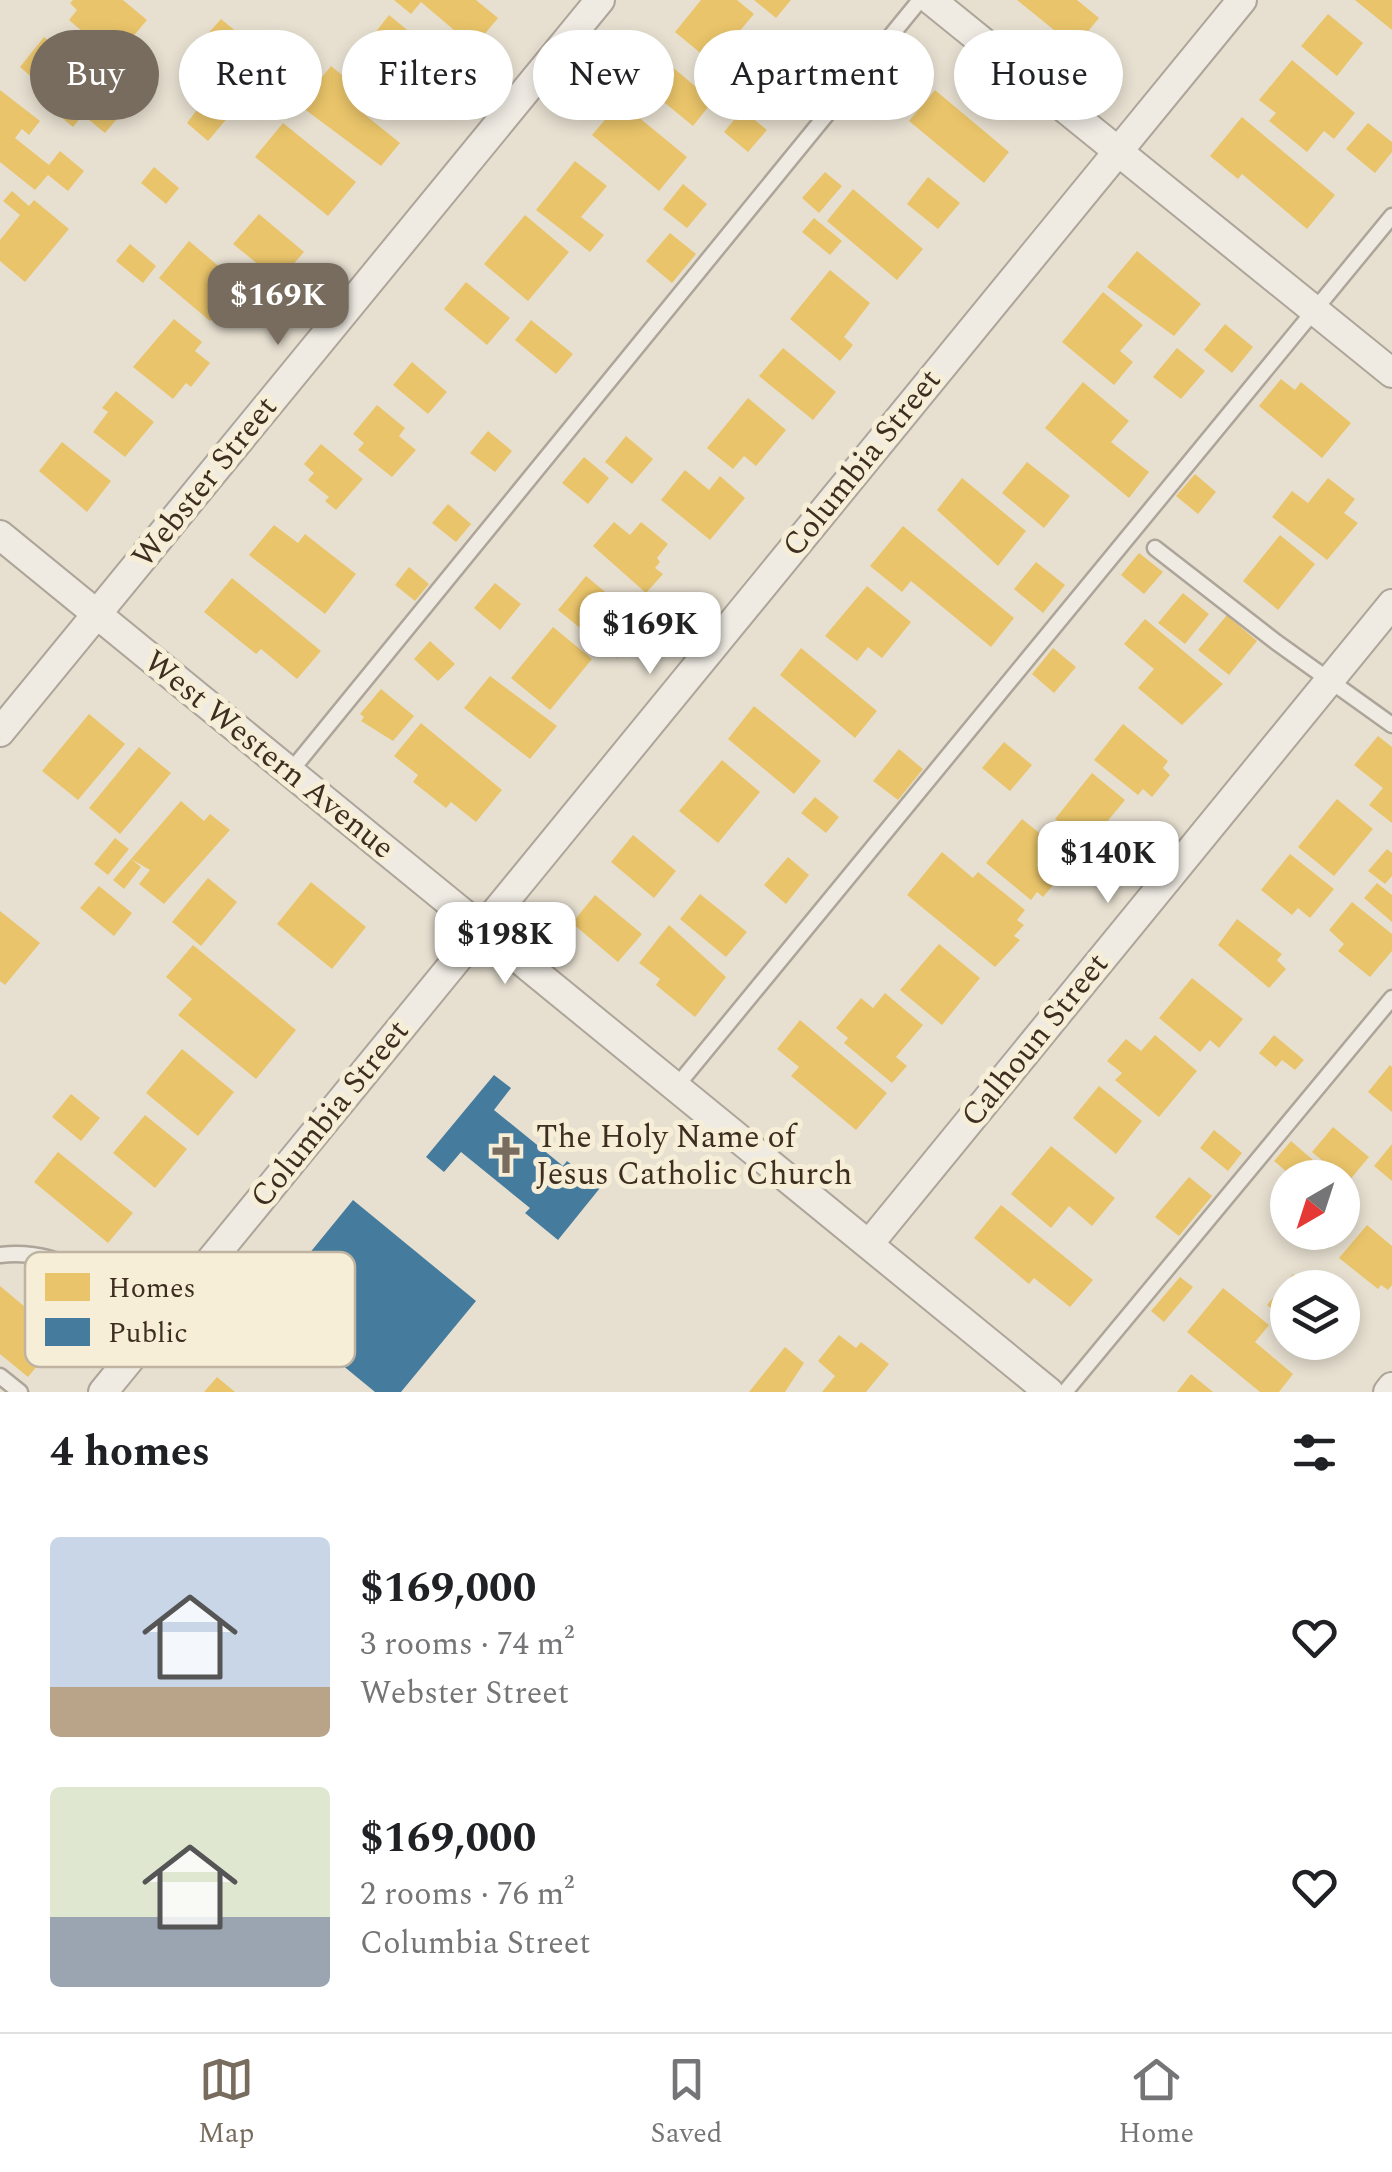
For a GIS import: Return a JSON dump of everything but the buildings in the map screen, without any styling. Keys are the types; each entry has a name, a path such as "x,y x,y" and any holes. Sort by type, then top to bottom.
{"street":[{"name":"Webster Street","path":"0,732 600,0"},
{"path":"932,0 1392,372"},
{"name":"Columbia Street","path":"217,1252 1242,0"},
{"name":"West Western Avenue","path":"0,535 1049,1392"},
{"name":"Calhoun Street","path":"869,1244 1392,604"},
{"name":"Columbia Street","path":"103,1392 124,1367"}],"lane":[{"path":"290,772 920,0"},
{"path":"675,1089 1392,216"},
{"path":"1155,548 1392,725"},
{"path":"1065,1392 1392,998"},
{"path":"0,1254 25,1253"},
{"path":"0,1376 20,1392"}],"place":[{"name":"The Holy Name of Jesus Catholic Church","path":"506,1155"}]}
